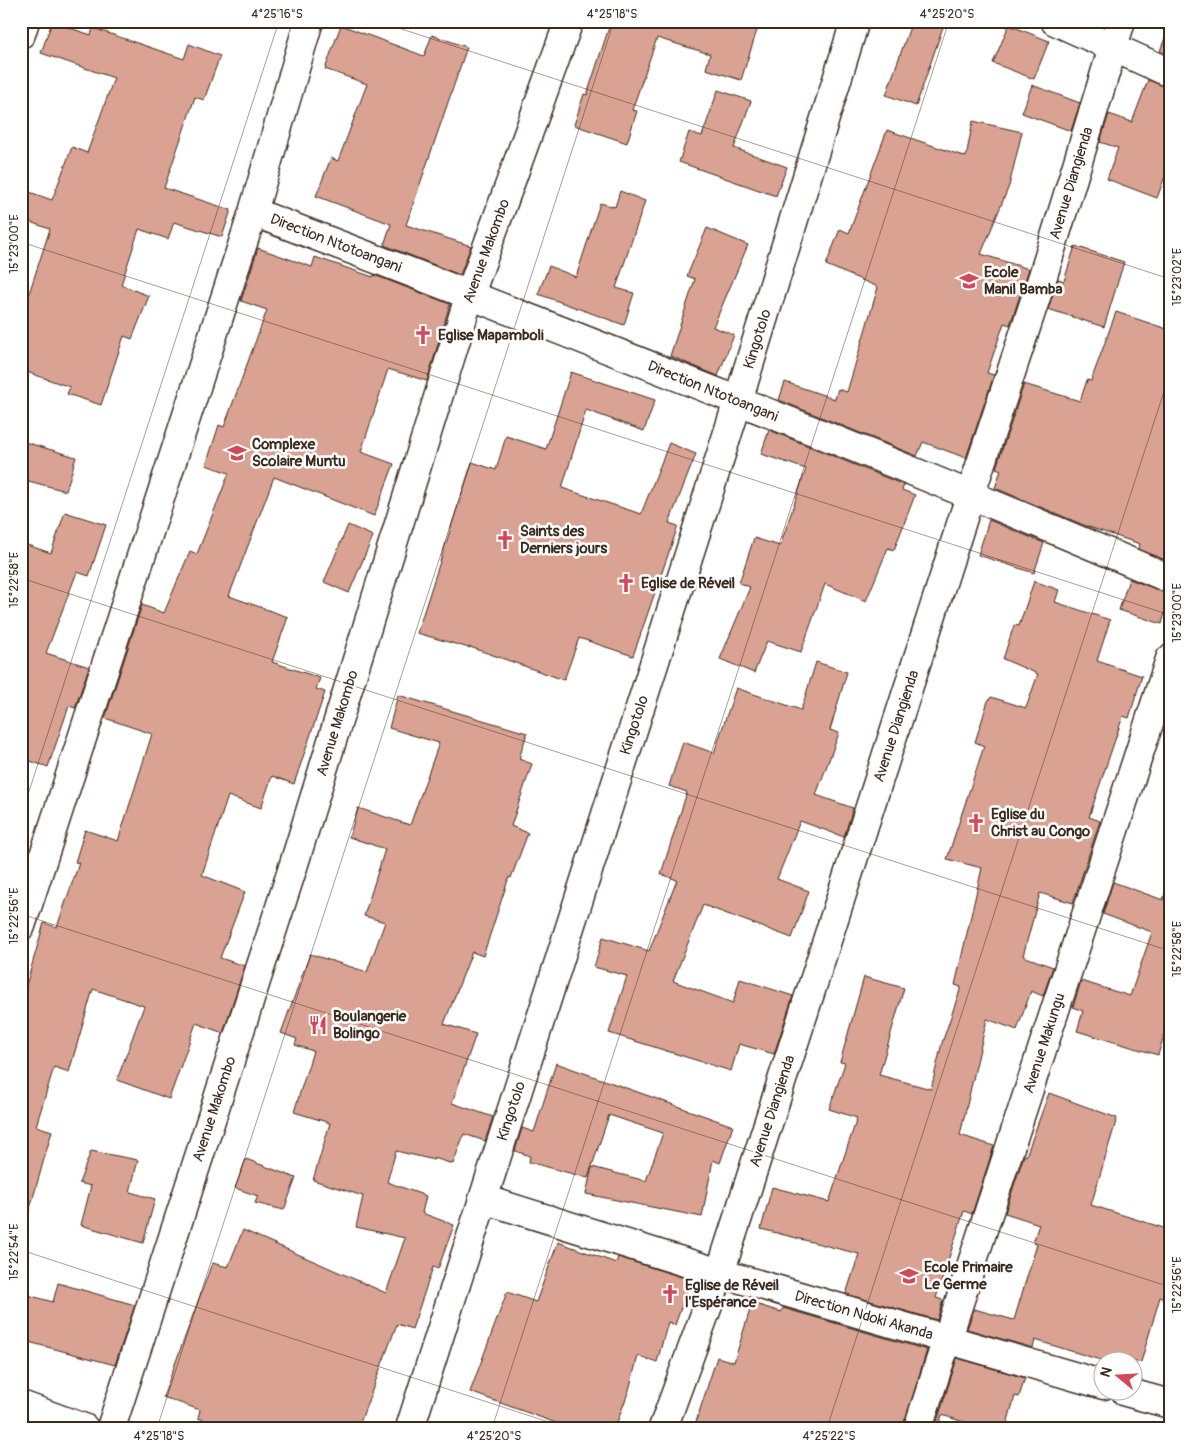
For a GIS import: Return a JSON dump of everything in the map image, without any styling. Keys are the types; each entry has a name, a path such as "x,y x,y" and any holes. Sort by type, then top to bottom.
{"street":[{"path":"21,34 25,21"},
{"path":"21,926 253,212 309,21"},
{"name":"Avenue Makombo","path":"111,1428 290,876 470,294 569,21"},
{"name":"Kingotolo","path":"410,1428 738,401 855,21"},
{"path":"1055,21 1170,73"},
{"name":"Avenue Diangienda","path":"662,1428 720,1273 1042,278 1121,21"},
{"name":"Direction Ntotoangani","path":"253,212 470,294 971,493 1170,579"},
{"name":"Avenue Makungu","path":"918,1428 1170,659"},
{"name":"Direction Ndoki Akanda","path":"483,1199 720,1273 1094,1382"},
{"path":"1144,1397 1170,1404"},
{"path":"21,1405 84,1428"}],"building":[{"path":"611,21 760,21 741,80 706,69 710,54 657,38 632,110 637,111 627,143 574,125 584,94 587,95"},
{"path":"912,21 945,21 916,106 886,95"},
{"path":"52,22 91,35 93,28 184,59 189,44 220,56 204,100 195,97 164,188 231,210 222,237 174,222 168,239 139,229 121,285 149,296 132,339 124,336 101,405 67,394 70,387 21,370 21,318 50,229 21,219 21,189 52,200 72,147 87,153 114,78 41,53"},
{"path":"341,25 424,56 432,35 467,47 406,225 471,246 460,275 384,245 391,224 316,196 331,158 338,161 367,84 325,69"},
{"path":"1009,25 1049,41 1034,79 993,63"},
{"path":"1168,30 1170,31 1170,56 1160,51"},
{"path":"1148,80 1170,88 1170,163 1157,198 1107,179 1118,148 1100,142 1109,114 1132,122"},
{"path":"1032,85 1080,103 1071,131 1022,113"},
{"path":"718,90 751,101 734,148 787,167 776,196 679,162 689,132 702,136"},
{"path":"973,121 1022,132 1009,186 981,254 1029,269 1010,325 1004,323 987,373 994,375 966,458 923,442 917,456 779,400 785,382 835,399 838,389 847,392 878,287 826,265 840,229 849,233 887,130 966,157"},
{"path":"620,191 645,201 616,288 634,293 624,325 538,294 549,266 576,277 600,203 615,207"},
{"path":"707,228 748,245 713,327 734,335 718,376 670,356 695,279 687,276"},
{"path":"1075,246 1124,262 1104,327 1048,309 1058,279 1064,281"},
{"path":"258,248 312,267 315,257 373,277 374,275 450,304 427,381 388,369 361,452 394,464 374,516 274,477 229,596 288,617 272,662 320,678 316,689 325,692 294,784 272,776 261,808 228,796 202,875 245,892 220,958 245,966 223,1033 196,1023 169,1099 117,1080 144,1006 93,989 69,1072 54,1067 36,1126 52,1131 29,1212 21,1211 21,1003 44,923 57,927 79,863 75,862 85,830 118,841 152,734 105,718 142,605 164,613 190,551 197,554 229,473 206,465 219,425 224,427 267,310 241,301"},
{"path":"1116,312 1170,330 1170,562 1139,549 1140,544 1086,526 995,488 1001,470 996,468 1024,384 1080,401 1087,380 1091,381"},
{"path":"571,372 655,400 644,431 586,410 562,488 641,514 669,443 696,454 669,523 678,526 633,656 579,638 564,680 470,647 417,633 472,462 496,470 506,436 546,449"},
{"path":"769,430 904,485 902,490 915,495 894,550 888,548 866,601 825,584 801,652 767,641 754,673 720,659 750,587 739,583 754,538 780,546 806,469 761,454"},
{"path":"21,441 76,457 66,491 21,479"},
{"path":"65,512 106,525 89,576 77,572 46,653 89,667 75,708 69,706 48,767 21,758 21,543 51,553"},
{"path":"989,520 1044,543 1034,573 978,555"},
{"path":"348,525 373,536 349,593 324,582"},
{"path":"1129,579 1170,594 1162,624 1119,610"},
{"path":"1034,581 1059,590 1055,602 1110,620 1097,661 1142,676 1129,718 1123,716 1089,817 1100,821 1073,903 1040,893 1023,956 1053,967 1043,996 1031,991 1017,1030 987,1019 960,1135 994,1146 972,1214 964,1211 936,1298 943,1300 937,1320 846,1294 859,1254 761,1229 772,1187 829,1202 857,1118 829,1109 845,1063 840,1062 864,977 904,988 879,1075 931,1089 942,1043 961,987 955,985 982,868 947,859 984,746 975,742 988,701 991,697 1026,708 1038,674 1003,659 1014,625 1019,626"},
{"path":"816,662 847,672 830,730 839,733 816,795 853,808 844,837 800,821 777,879 809,891 792,938 703,905 673,981 733,1003 740,979 793,996 774,1054 739,1044 731,1071 609,1033 627,976 594,967 603,937 649,951 677,880 661,874 687,792 669,786 683,742 714,753 736,688 801,710"},
{"path":"398,695 527,733 519,759 532,764 511,826 528,833 511,878 509,877 483,956 472,952 444,1024 476,1034 452,1103 493,1117 485,1141 464,1134 453,1164 434,1158 434,1160 396,1151 387,1182 426,1196 422,1213 454,1225 438,1269 433,1267 412,1329 397,1324 358,1428 227,1428 198,1418 200,1410 163,1397 212,1263 228,1267 243,1230 386,1293 405,1238 356,1227 363,1196 313,1180 330,1123 294,1112 313,1051 295,1045 297,1039 281,1033 310,954 367,972 385,922 364,916 385,849 349,837 358,808 410,825 439,743 389,728"},
{"path":"1113,882 1163,900 1165,894 1170,895 1170,1016 1158,1055 1077,1031 1083,1011 1073,1007 1081,981 1130,996 1152,932 1103,914"},
{"path":"556,1063 733,1126 720,1163 713,1160 702,1217 586,1194 592,1167 646,1181 663,1133 609,1115 588,1178 529,1162 530,1156 515,1151 522,1128 534,1132"},
{"path":"1049,1093 1117,1118 1091,1205 1170,1230 1170,1300 1160,1297 1144,1352 1094,1352 1094,1358 1035,1340 1033,1348 967,1329 974,1309 1014,1320 1037,1244 1033,1243 1039,1224 1005,1213 1024,1155 1026,1156"},
{"path":"91,1151 138,1160 130,1192 155,1199 143,1243 81,1225 91,1186 79,1183"},
{"path":"246,1159 296,1178 284,1210 255,1203 258,1196 235,1188"},
{"path":"558,1242 616,1263 618,1257 691,1280 675,1325 668,1322 657,1362 638,1356 629,1390 615,1428 570,1428 470,1392 507,1292 536,1302"},
{"path":"58,1283 135,1305 115,1365 21,1340 21,1293 53,1302"},
{"path":"752,1303 781,1312 783,1308 927,1350 903,1428 694,1428 717,1357 734,1362"},
{"path":"957,1358 1025,1378 1019,1397 1015,1396 1006,1428 982,1428 942,1415 938,1428 935,1428"}],"place":[{"name":"Ecole Manil Bamba","path":"969,281"},
{"name":"Eglise Mapamboli","path":"423,335"},
{"name":"Complexe Scolaire Muntu","path":"237,453"},
{"name":"Saints des Derniers jours","path":"505,540"},
{"name":"Eglise de Réveil","path":"626,583"},
{"name":"Eglise du Christ au Congo","path":"976,823"},
{"name":"Boulangerie Bolingo","path":"318,1025"},
{"name":"Ecole Primaire Le Germe","path":"909,1276"},
{"name":"Eglise de Réveil l'Espérance","path":"670,1294"}]}
